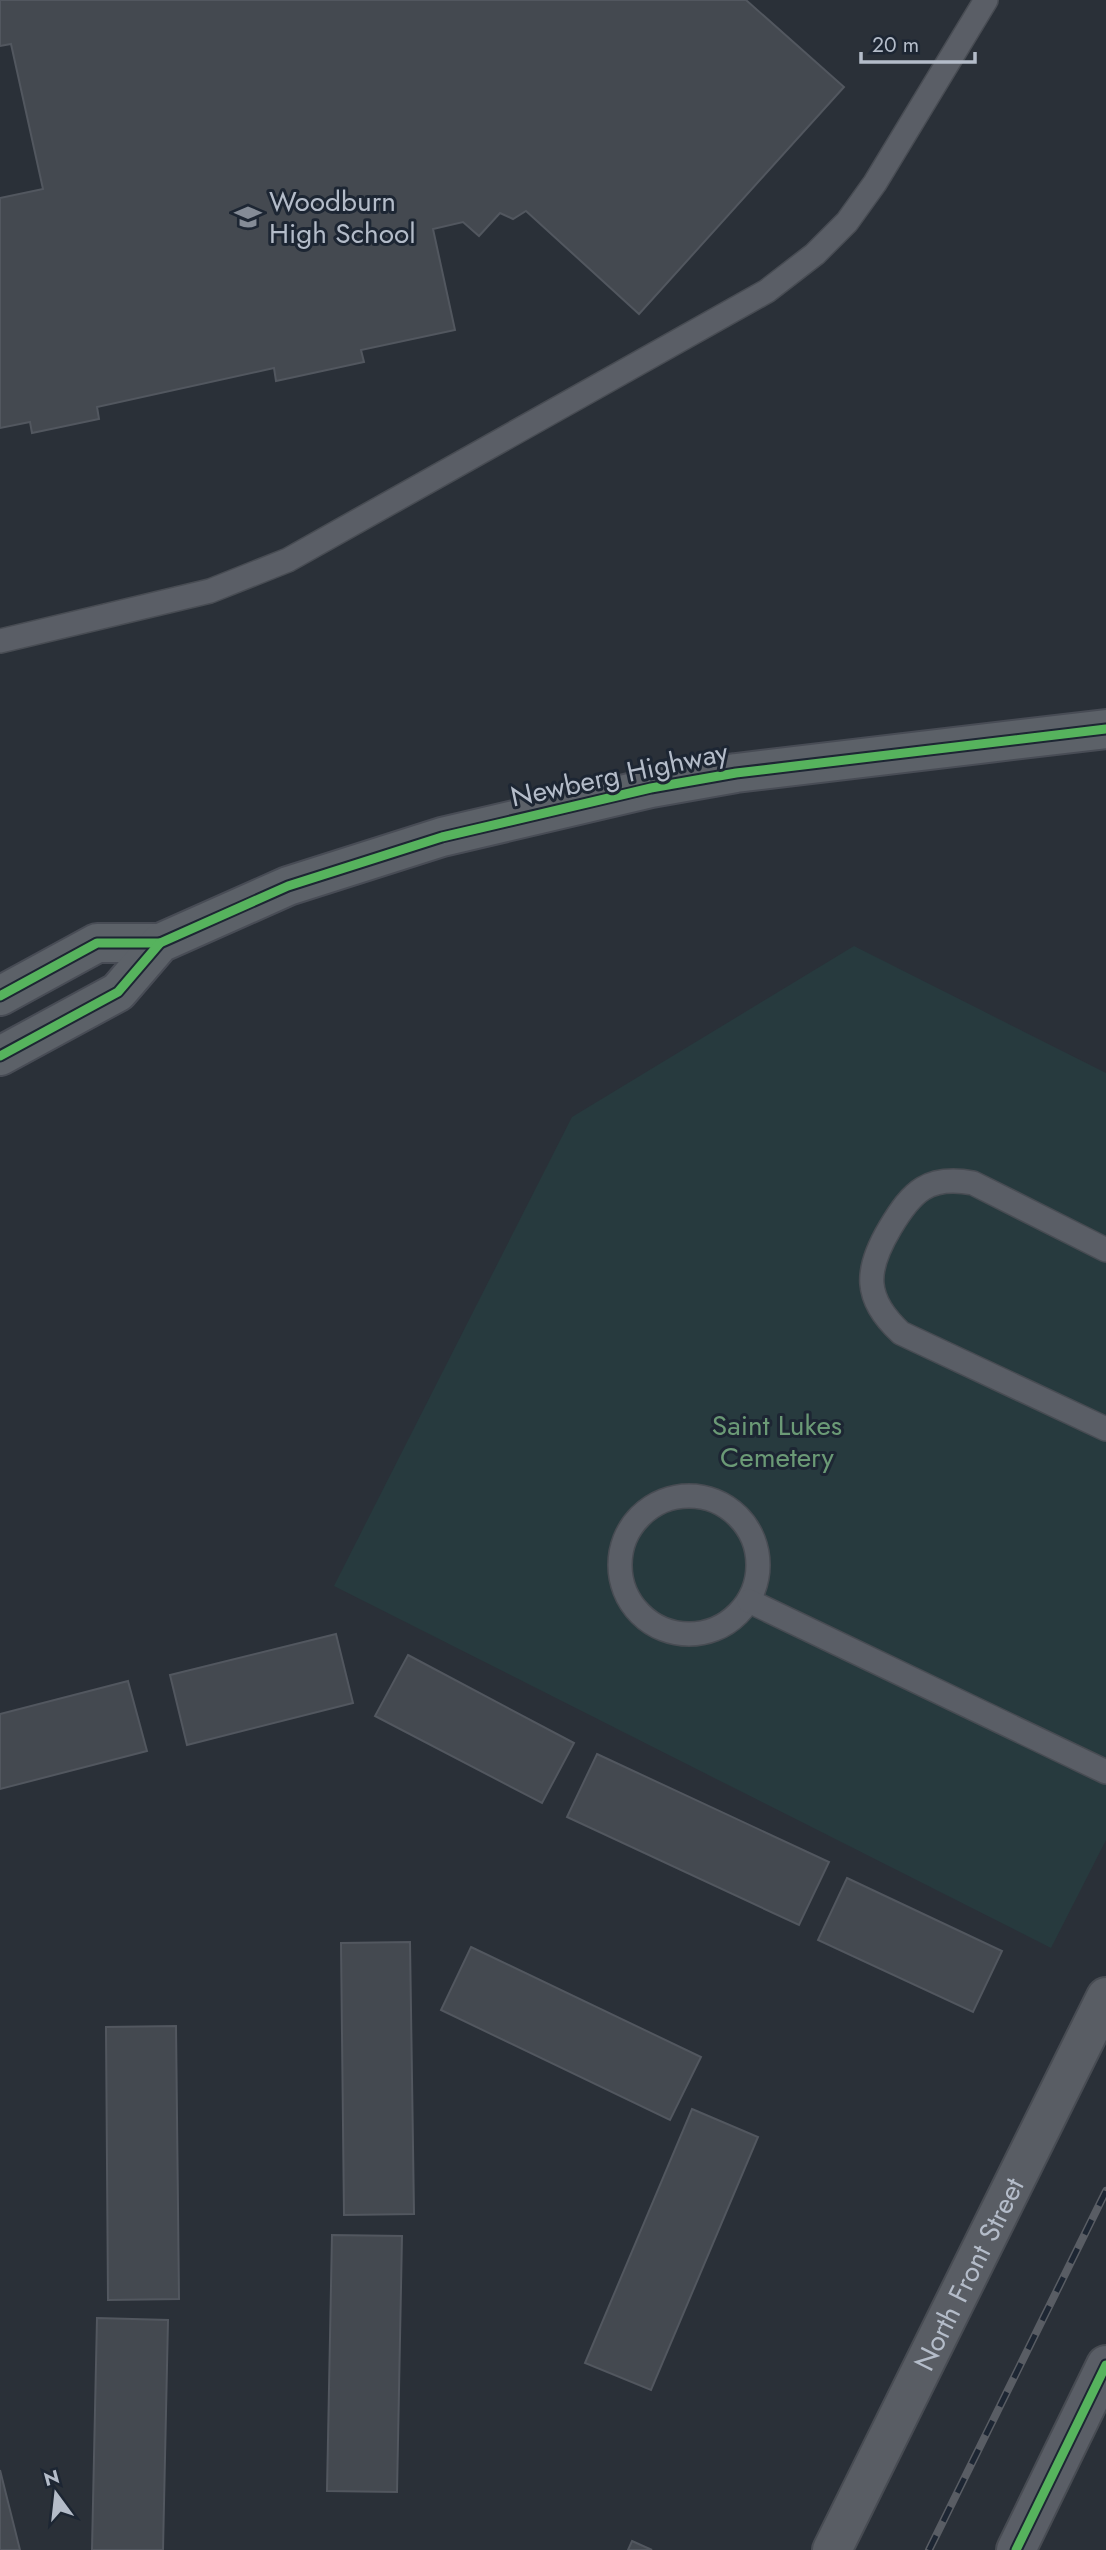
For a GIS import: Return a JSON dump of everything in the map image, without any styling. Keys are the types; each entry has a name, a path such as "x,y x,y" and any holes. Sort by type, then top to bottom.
{"main road":[{"name":"Newberg Highway","path":"0,996 97,943 160,943 288,886 442,837 526,816 736,773 1106,729"},
{"name":"Newberg Highway","path":"0,1056 118,992 160,943"},
{"name":"North Front Street","path":"832,2550 1106,1997"}],"street":[{"path":"1016,2550 1106,2365"}],"lane":[{"path":"0,641 210,591 288,560 767,291 815,254 847,222 876,183 986,0"},
{"path":"1106,1250 972,1183 954,1180 934,1182 917,1191 904,1205 875,1254 870,1276 874,1298 884,1318 901,1333 1106,1429"},
{"path":"680,1496 711,1499 729,1509 738,1515 755,1541 759,1572 749,1601 727,1624 698,1635 667,1632 640,1615 623,1589 619,1558 629,1528 651,1506 680,1496"},
{"path":"749,1601 1106,1772"}],"green space":[{"name":"Saint Lukes Cemetery","path":"854,946 1106,1073 1106,1840 1051,1948 334,1586 572,1117"}],"building":[{"name":"Woodburn High School","path":"0,0 746,0 844,87 639,314 526,211 513,219 500,213 479,236 463,222 433,229 455,330 361,350 364,362 276,381 274,368 97,407 99,419 32,433 30,422 0,428 0,198 43,189 11,44 0,46"},
{"path":"336,1634 353,1703 187,1745 170,1675"},
{"path":"408,1655 574,1743 542,1803 375,1716"},
{"path":"128,1681 147,1751 0,1789 0,1714"},
{"path":"597,1754 829,1862 799,1925 567,1817"},
{"path":"847,1878 1002,1951 973,2012 818,1940"},
{"path":"410,1942 414,2214 344,2215 341,1943"},
{"path":"471,1947 701,2057 670,2120 441,2010"},
{"path":"176,2026 179,2299 108,2300 106,2027"},
{"path":"692,2109 758,2137 651,2390 585,2363"},
{"path":"332,2235 402,2236 397,2492 327,2491"},
{"path":"97,2318 168,2320 163,2550 92,2550"},
{"path":"0,2470 20,2550 0,2550"},
{"path":"632,2541 652,2550 628,2550"}],"railway":[{"path":"929,2550 1106,2191"}],"cycle path":[{"path":"0,1056 118,992 160,943 288,886 442,837 651,788 736,773 1106,729"},
{"path":"0,996 97,943 160,943"},
{"path":"1016,2550 1106,2365"}],"place":[{"name":"Woodburn High School","path":"248,217"}]}
